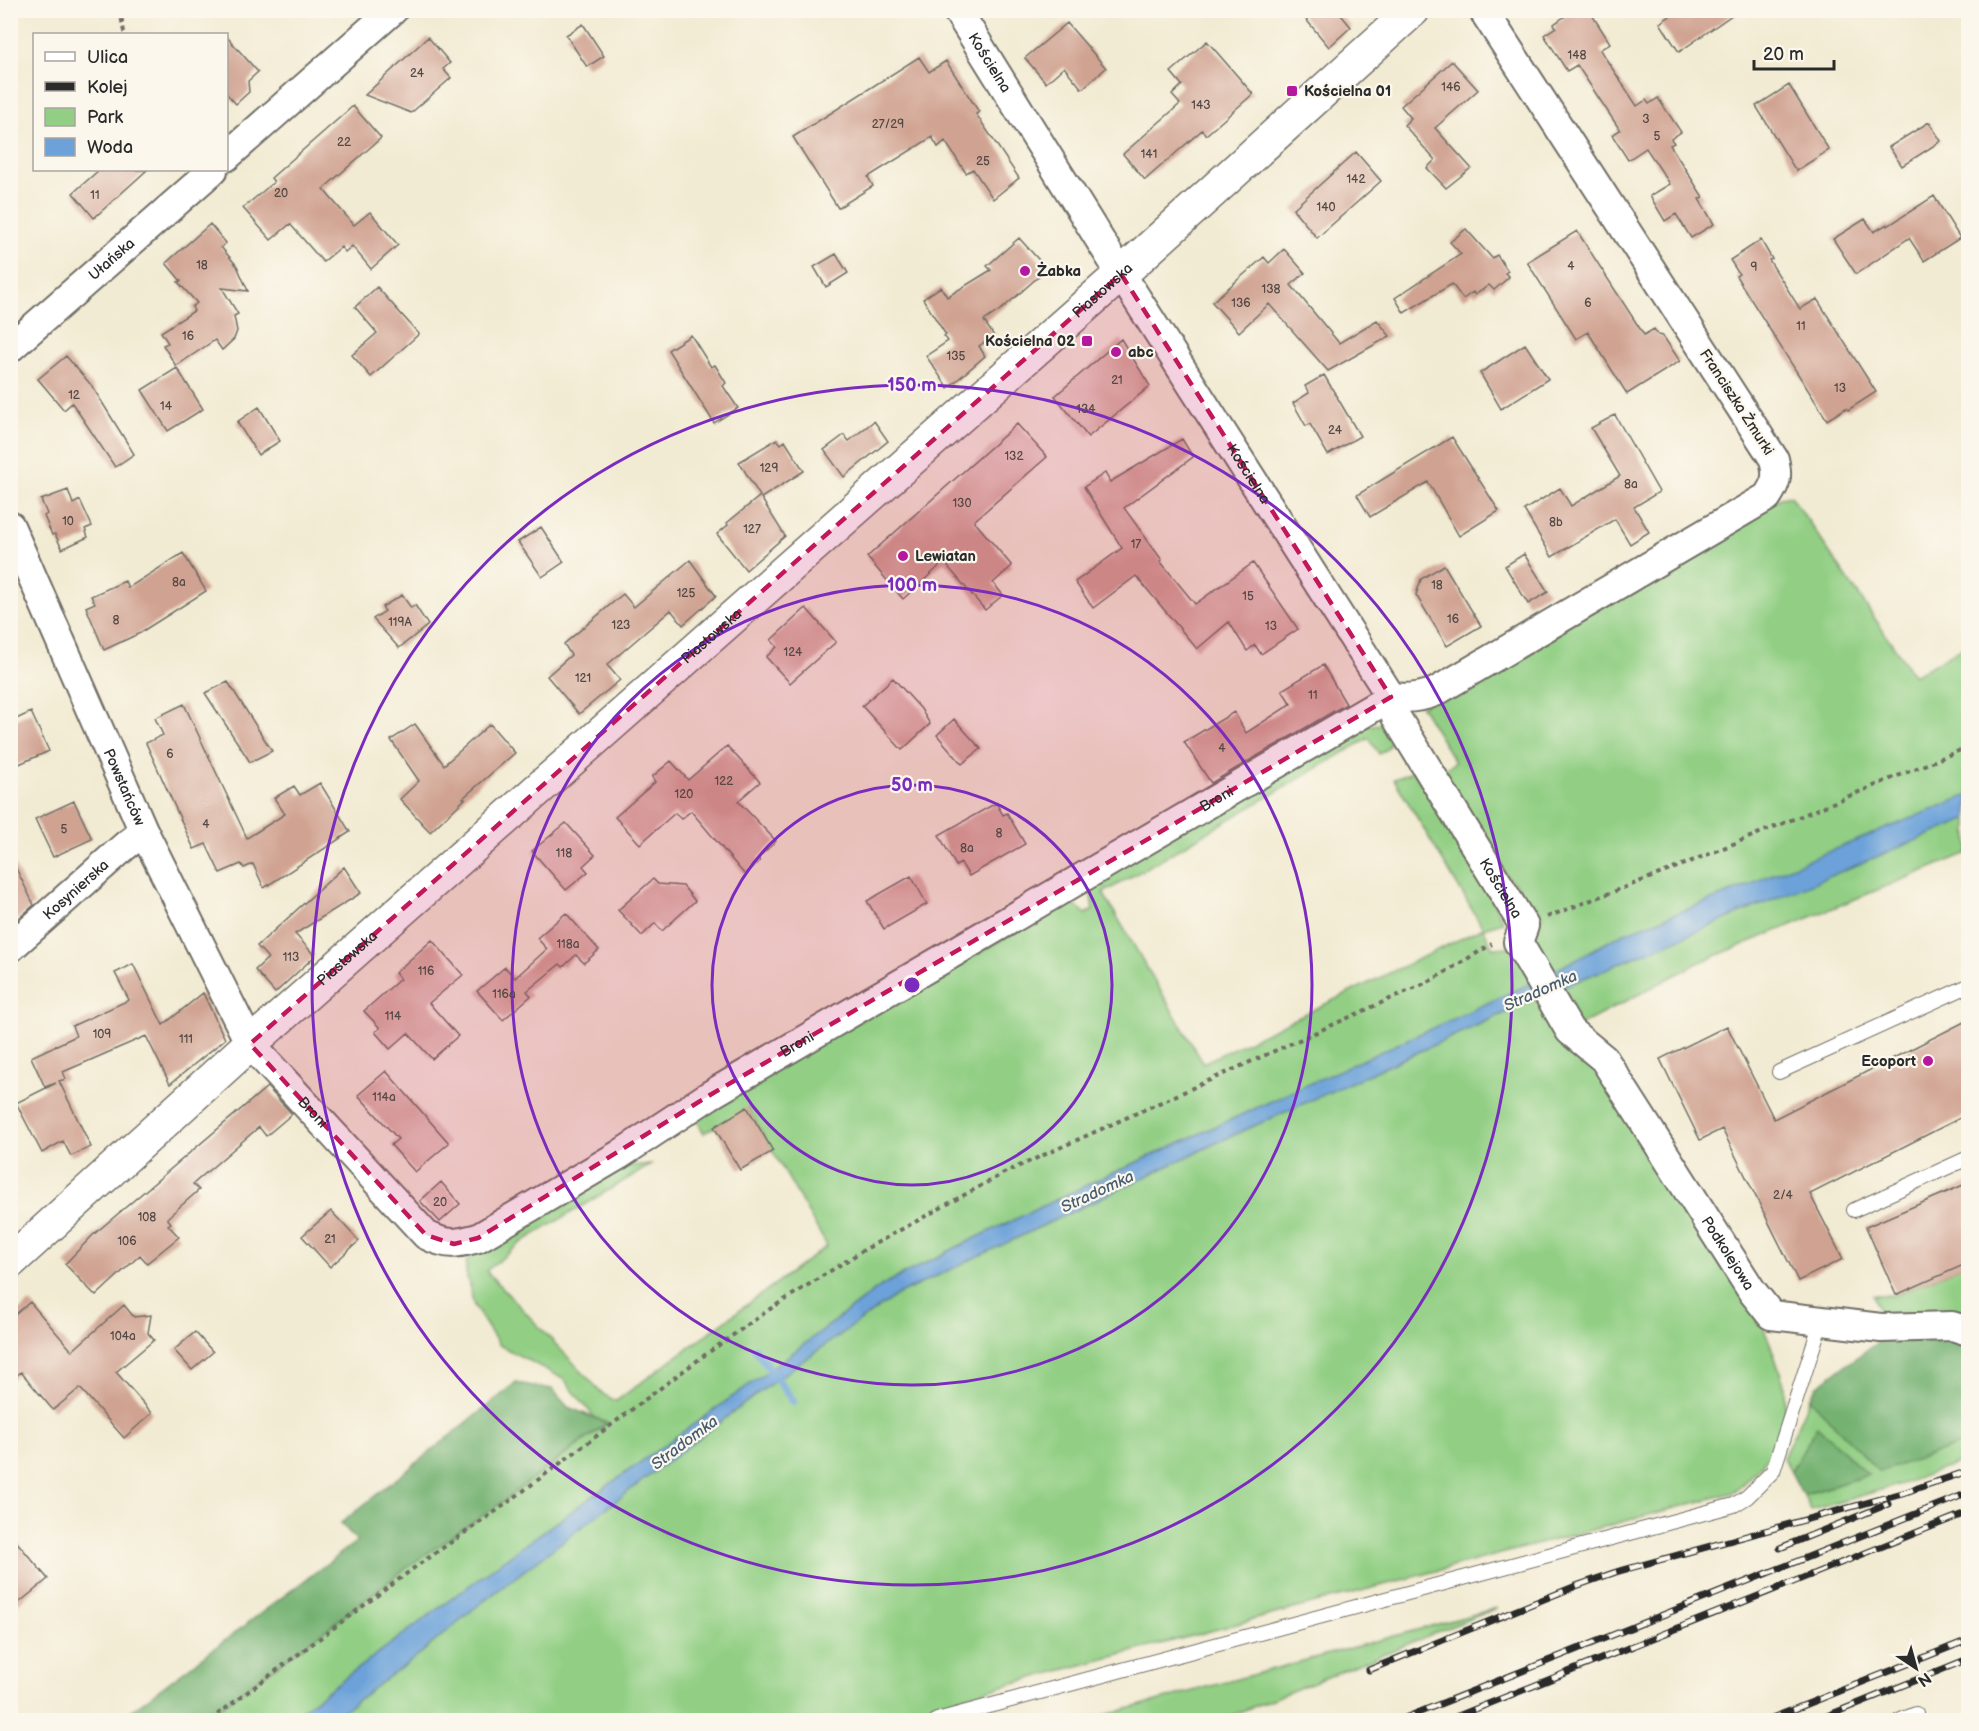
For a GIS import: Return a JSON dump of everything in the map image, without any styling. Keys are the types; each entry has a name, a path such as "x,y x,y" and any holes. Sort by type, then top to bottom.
{"street":[{"path":"228,155 393,10"},
{"name":"Kościelna","path":"957,10 1121,274 1391,697 1396,717 1521,934 1570,1031"},
{"name":"Piastowska","path":"10,1262 250,1044 1121,274 1413,10"},
{"name":"Franciszka Żmurki","path":"1391,697 1420,698 1436,692 1767,496 1778,474 1774,459 1483,10"},
{"name":"Ułańska","path":"10,348 212,171"},
{"name":"Powstańców","path":"10,526 144,832 250,1044"},
{"name":"Broni","path":"250,1044 426,1235 438,1241 454,1244 478,1238 620,1155 710,1095 1391,697"},
{"name":"Kosynierska","path":"10,948 125,846 144,832"},
{"name":"Podkolejowa","path":"1570,1031 1604,1059 1752,1291 1772,1315 1881,1328 1952,1326 1968,1331"}],"lane":[{"path":"1779,1072 1968,986"},
{"path":"1854,1210 1968,1158"},
{"path":"937,1720 1734,1505 1747,1497 1773,1471 1821,1322"},
{"path":"1900,1720 1916,1714"}],"path":[{"path":"120,10 126,33"},
{"path":"210,1720 418,1564 573,1454 702,1356 770,1309 862,1251 1006,1172 1432,980 1521,934 1968,747"}],"highlighted area":[{"path":"1121,274 1391,697 710,1095 478,1238 454,1244 426,1235 250,1044"}],"green space":[{"path":"1791,496 1914,676 1968,644 1968,853 1698,963 1575,1028 1526,947 1534,922 1543,916 1508,878 1442,771 1455,762 1421,706 1780,498"},
{"path":"1385,724 1393,738 1387,749 1379,754 1369,738 1103,893 1203,1063 1483,928 1493,948 1514,947 1535,982 1091,1183 881,1286 770,1370 520,1548 288,1720 203,1720 410,1565 495,1507 607,1424 594,1417 564,1379 499,1345 474,1306 466,1262 476,1248 616,1167 652,1164 522,1242 486,1271 604,1395 616,1401 827,1246 748,1108 704,1133 697,1121 714,1102 1060,907 1074,905 1086,914 1093,910 1090,890 1096,886 1102,873 1366,725"},
{"path":"1414,771 1491,898 1503,922 1483,928 1394,779"},
{"path":"1543,996 1598,1059 1761,1323 1770,1343 1785,1387 1785,1414 1771,1454 1735,1492 874,1720 330,1720 420,1654 472,1610 777,1379 897,1295 1216,1143"},
{"path":"1968,1263 1968,1320 1881,1316 1873,1295 1896,1295"},
{"path":"1940,1333 1968,1343 1968,1442 1879,1472 1810,1399 1818,1385 1889,1334"},
{"path":"516,1383 552,1389 568,1407 607,1423 495,1507 410,1565 203,1720 119,1720 357,1541 341,1523"},
{"path":"1810,1398 1879,1471 1968,1442 1968,1460 1905,1483 1811,1510 1803,1495 1868,1475 1817,1427 1791,1472 1783,1458"},
{"path":"1817,1426 1868,1475 1803,1495 1791,1472"},
{"path":"1497,1608 1220,1720 1085,1720 1116,1712"}],"water":[{"path":"1968,795 1968,819 1553,991 1216,1143 897,1295 777,1379 472,1610 420,1654 330,1720 288,1720 520,1548 770,1370 881,1286 1091,1183 1534,982 1622,934 1748,886"}],"building":[{"path":"1298,10 1337,10 1351,27 1329,47"},
{"path":"1574,10 1589,10 1610,43 1600,50 1637,106 1646,100 1649,104 1658,98 1681,132 1671,139 1674,143 1670,145 1703,197 1699,199 1714,224 1691,238 1676,214 1665,221 1650,196 1670,184 1646,148 1628,160 1612,135 1620,130 1577,65 1567,71 1544,35 1556,27 1554,24"},
{"path":"1679,10 1739,10 1679,52 1660,23"},
{"path":"1067,23 1106,68 1082,89 1064,67 1046,83 1025,58"},
{"path":"583,24 604,56 587,67 566,35"},
{"path":"428,37 450,63 443,69 451,78 411,113 365,95"},
{"path":"228,38 258,72 248,81 249,92 236,104 228,95"},
{"path":"1207,41 1253,94 1206,135 1202,130 1145,180 1123,154 1180,104 1172,95 1182,85 1171,72"},
{"path":"919,57 929,72 946,61 979,112 976,114 1019,178 993,199 973,169 966,173 945,141 938,147 932,137 868,177 873,186 838,208 793,137"},
{"path":"1452,61 1478,90 1435,128 1471,168 1446,188 1427,168 1435,160 1404,125 1411,118 1401,106"},
{"path":"1789,85 1829,150 1796,171 1756,106"},
{"path":"353,106 381,138 323,189 354,225 370,212 398,245 371,269 352,246 345,252 341,247 323,262 290,224 271,240 243,208 274,182 271,178"},
{"path":"1929,122 1941,141 1902,166 1889,147"},
{"path":"1356,152 1381,181 1317,238 1293,209"},
{"path":"98,171 146,171 94,218 73,193"},
{"path":"1934,196 1960,238 1924,261 1909,238 1856,274 1833,239 1865,219 1874,232 1887,224 1888,226"},
{"path":"210,224 226,243 221,247 237,266 248,291 222,288 238,314 234,316 237,331 234,339 222,350 215,340 176,366 163,345 168,343 161,332 194,311 192,307 197,303 178,282 181,281 166,263"},
{"path":"1466,229 1492,258 1497,255 1508,271 1505,273 1509,277 1494,290 1489,285 1475,295 1473,292 1463,299 1452,284 1404,313 1395,298 1461,254 1450,242"},
{"path":"1577,231 1644,335 1654,329 1658,335 1663,336 1680,361 1627,394 1588,332 1576,339 1527,262"},
{"path":"1019,238 1047,269 1003,308 984,321 994,336 979,346 985,356 948,388 926,356 948,341 923,299 941,287 947,297 991,270 987,266"},
{"path":"1761,240 1772,259 1769,260 1800,309 1817,299 1876,392 1827,420 1736,276 1739,274 1730,260"},
{"path":"1284,249 1305,273 1291,285 1339,343 1377,320 1390,336 1328,371 1269,304 1239,332 1212,302 1264,257 1269,263"},
{"path":"836,254 848,273 826,287 814,267"},
{"path":"377,287 419,334 371,377 352,355 377,333 355,307"},
{"path":"691,335 711,367 715,365 726,383 723,386 738,408 714,423 668,350"},
{"path":"1121,339 1150,386 1088,437 1055,396"},
{"path":"1525,344 1548,379 1501,409 1480,373"},
{"path":"66,356 92,386 134,454 115,467 72,403 64,410 38,379"},
{"path":"177,368 203,409 168,431 142,390"},
{"path":"1324,375 1360,436 1328,455 1310,424 1306,426 1293,403 1309,393 1305,386"},
{"path":"259,407 280,441 258,455 237,422"},
{"path":"1615,415 1659,492 1634,507 1649,532 1630,544 1615,519 1552,557 1524,510 1560,488 1571,506 1620,476 1591,428"},
{"path":"874,421 888,441 844,477 824,450 844,435 849,441"},
{"path":"1017,424 1047,457 974,521 1012,566 993,583 1003,595 985,610 944,562 903,599 867,557"},
{"path":"1452,437 1499,511 1459,536 1428,482 1370,517 1357,495"},
{"path":"777,439 781,444 785,441 804,471 761,498 785,536 746,570 717,534 760,496 739,462"},
{"path":"1182,439 1193,457 1124,508 1162,560 1160,561 1195,604 1253,563 1298,629 1261,654 1255,645 1247,651 1229,622 1197,649 1136,576 1093,608 1075,582 1122,548 1084,487 1105,473 1110,482"},
{"path":"68,490 73,504 80,500 92,526 85,529 88,537 62,549 55,534 52,535 44,516 47,514 41,500"},
{"path":"541,527 564,562 542,577 518,542"},
{"path":"183,553 206,591 138,634 104,650 86,607 95,603 91,596 125,581 128,588"},
{"path":"1524,554 1548,592 1528,604 1505,566"},
{"path":"690,560 716,596 683,625 671,610 607,665 620,680 579,714 547,676 571,655 564,644 623,594 634,607"},
{"path":"1444,565 1481,626 1447,646 1416,595 1421,579"},
{"path":"402,595 411,608 415,605 428,625 399,648 373,619 385,611 382,607"},
{"path":"806,608 836,642 790,683 766,657 777,647 771,640"},
{"path":"1323,665 1346,704 1211,783 1184,742 1234,712 1246,733 1291,704 1282,690"},
{"path":"893,678 921,709 930,724 902,750 862,706"},
{"path":"228,682 272,751 250,762 205,693"},
{"path":"184,704 247,838 285,814 274,798 294,786 300,795 320,783 350,832 264,888 253,864 244,868 241,864 220,873 206,844 194,849 146,743 163,735 155,718"},
{"path":"31,712 49,751 10,768 10,722"},
{"path":"954,719 981,749 962,764 937,735"},
{"path":"415,724 444,765 490,724 515,753 463,798 465,799 430,832 400,799 419,781 391,740"},
{"path":"727,746 760,782 738,801 776,841 758,858 760,861 744,874 691,811 681,819 675,813 640,844 615,817 655,782 652,777 671,761 688,780"},
{"path":"74,801 92,839 53,857 35,819"},
{"path":"996,803 1003,815 1007,813 1025,844 969,876 961,863 956,866 939,835"},
{"path":"566,823 595,855 583,866 588,872 566,890 532,851"},
{"path":"10,856 34,905 10,926"},
{"path":"344,867 361,893 295,934 315,956 275,993 255,970 268,958 257,946"},
{"path":"911,876 927,904 884,929 867,901"},
{"path":"653,879 658,884 683,886 695,901 662,931 655,923 642,936 618,910"},
{"path":"566,913 599,950 584,963 576,955 563,967 560,964 527,991 531,996 503,1020 477,991 505,967 515,978 547,949 537,938"},
{"path":"432,940 463,975 429,1003 458,1036 432,1059 408,1033 390,1049 375,1032 380,1028 364,1011 400,979 395,973"},
{"path":"133,964 163,1025 203,993 225,1039 170,1084 146,1036 63,1072 66,1079 59,1081 91,1147 71,1156 63,1141 42,1153 16,1103 56,1083 45,1087 31,1057 76,1036 72,1026 129,1000 115,973"},
{"path":"1968,1020 1968,1114 1810,1194 1843,1259 1798,1281 1722,1129 1700,1140 1660,1059 1727,1026 1774,1119"},
{"path":"386,1071 449,1143 415,1172 391,1145 398,1139 358,1095"},
{"path":"267,1087 292,1114 266,1136 259,1127 193,1184 199,1190 167,1218 171,1223 168,1225 179,1237 147,1263 140,1255 96,1296 65,1264 93,1235"},
{"path":"747,1107 773,1151 740,1170 714,1127"},
{"path":"441,1182 460,1204 440,1222 420,1201"},
{"path":"1968,1183 1968,1263 1896,1295 1866,1227"},
{"path":"331,1211 359,1241 330,1267 302,1236"},
{"path":"30,1302 72,1351 124,1305 134,1317 151,1315 148,1333 154,1340 116,1372 152,1413 124,1438 80,1388 53,1410 21,1372 10,1381 10,1319"},
{"path":"195,1332 213,1352 192,1370 174,1350"},
{"path":"10,1534 48,1579 10,1610"}],"waterway":[{"name":"Stradomka","path":"755,1349 793,1401"}],"railway":[{"path":"1369,1670 1616,1572 1906,1492 1968,1471"},
{"path":"1400,1720 1968,1493"},
{"path":"1780,1548 1888,1504"},
{"path":"1448,1720 1968,1512"},
{"path":"1767,1720 1968,1640"},
{"path":"1817,1720 1968,1659"}],"place":[{"name":"Kościelna 01","path":"1292,91"},
{"name":"Żabka","path":"1025,271"},
{"name":"Kościelna 02","path":"1087,341"},
{"name":"abc","path":"1116,352"},
{"name":"Lewiatan","path":"903,556"},
{"name":"Ecoport","path":"1928,1061"}]}
